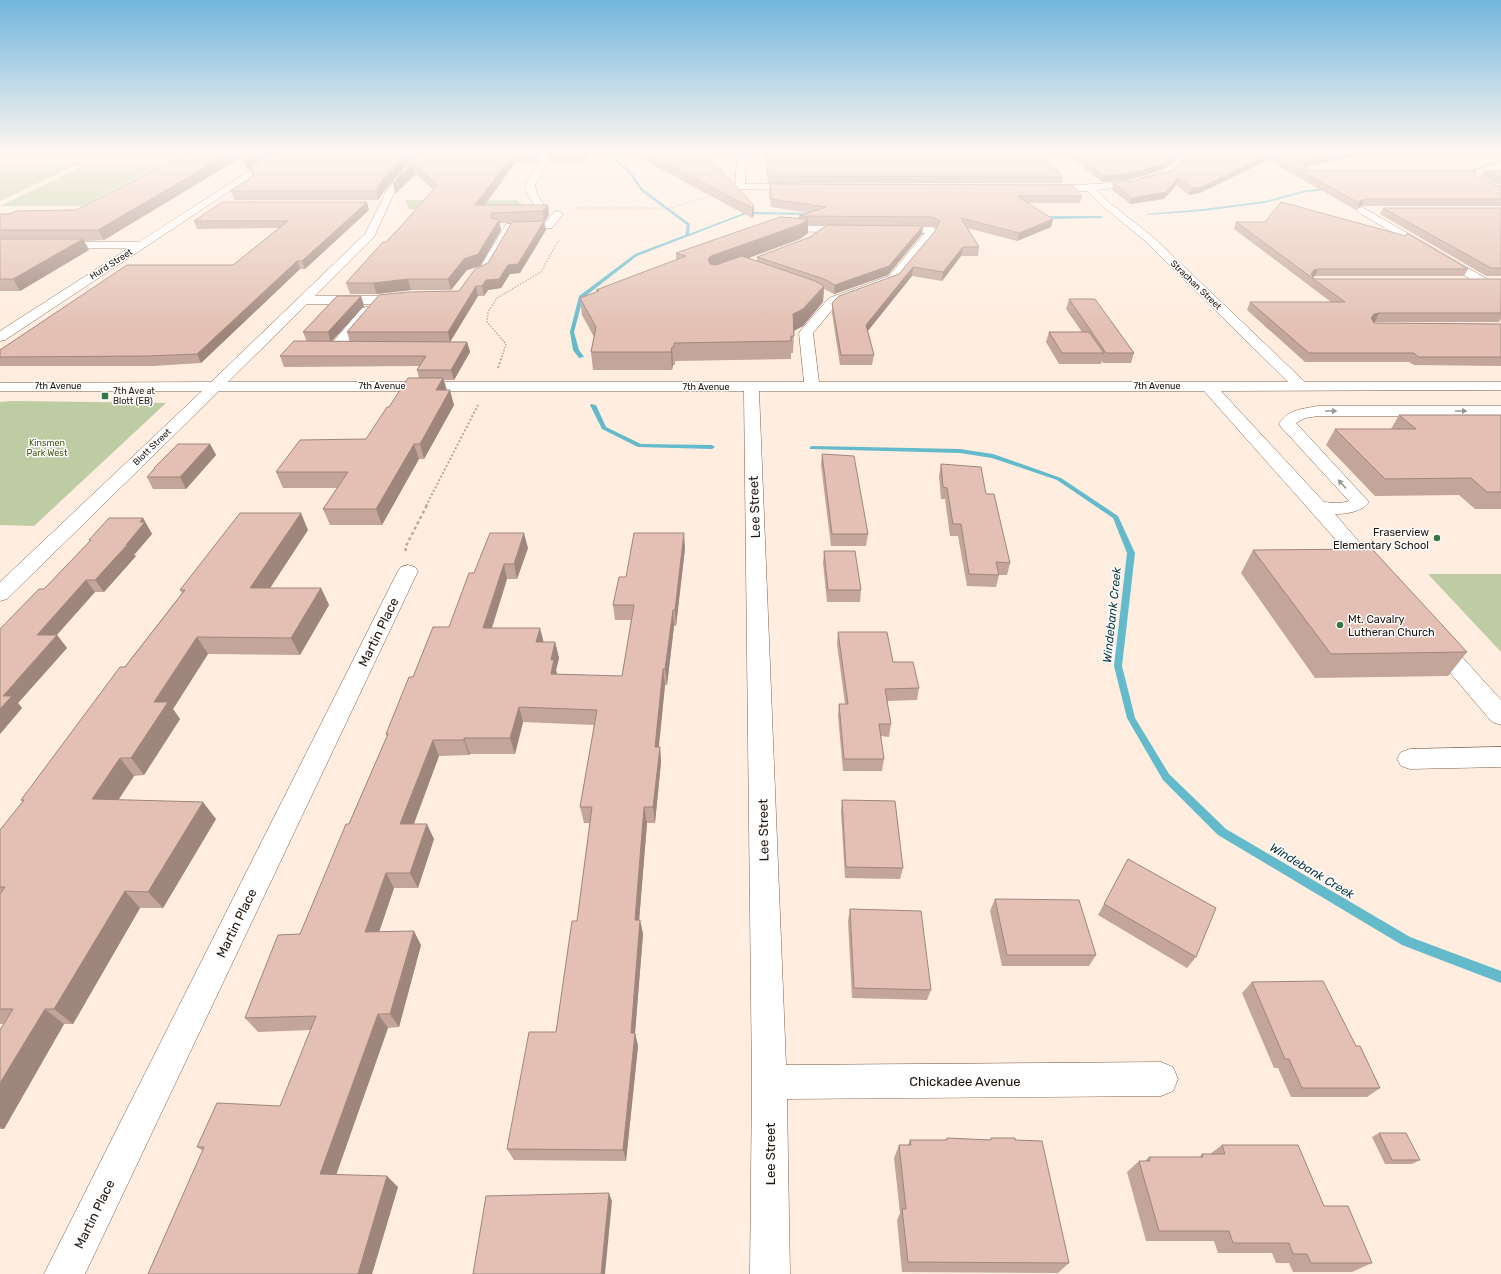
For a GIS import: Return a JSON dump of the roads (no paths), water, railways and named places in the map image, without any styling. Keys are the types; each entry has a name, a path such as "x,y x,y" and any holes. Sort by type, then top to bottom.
{"street":[{"name":"Hurd Street","path":"0,337 139,245 192,212"},
{"name":"Blott Street","path":"0,594 370,235 378,212"},
{"name":"Strachan Street","path":"1116,212 1148,238 1300,386"},
{"path":"1366,212 1501,292"},
{"path":"472,274 485,269 504,226 548,226 558,214"},
{"path":"784,229 828,229 809,240"},
{"path":"812,387 806,333 829,299 893,279 929,236 932,230 878,230"},
{"path":"0,245 139,245"},
{"path":"1460,281 1501,281"},
{"path":"304,300 378,300 419,296"},
{"path":"352,347 329,347 378,300"},
{"name":"7th Avenue","path":"0,386 1501,386"},
{"path":"0,392 34,386"},
{"path":"1208,386 1318,507 1386,585"},
{"name":"Lee Street","path":"751,387 769,1082 770,1274"},
{"path":"1318,507 1330,510 1348,508 1360,502 1287,424 1288,420 1305,413 1318,411 1501,411"},
{"path":"1338,556 1360,556"},
{"name":"Martin Place","path":"64,1274 408,571"},
{"path":"1423,627 1501,716"},
{"path":"1410,759 1501,757"},
{"name":"Chickadee Avenue","path":"769,1082 1161,1079"}],"waterway":[{"name":"Windebank Creek","path":"672,212 689,225 687,236"},
{"path":"1148,214 1169,212"},
{"path":"687,236 746,213 818,214"},
{"path":"1040,217 1101,217"},
{"name":"Windebank Creek","path":"581,357 576,350 572,332 581,297 636,255 687,236"},
{"name":"Windebank Creek","path":"593,405 604,428 640,446 712,447"},
{"name":"Windebank Creek","path":"812,448 960,451 993,456 1059,479 1116,517 1131,553 1118,666 1131,718 1166,777 1222,832 1406,941 1501,977"}],"place":[{"name":"7th Ave at Blott (EB)","path":"105,396"},
{"name":"Fraserview Elementary School","path":"1437,538"},
{"name":"Mt. Cavalry Lutheran Church","path":"1340,625"}],"park label":[{"name":"Kinsmen Park West","path":"47,448"}]}
